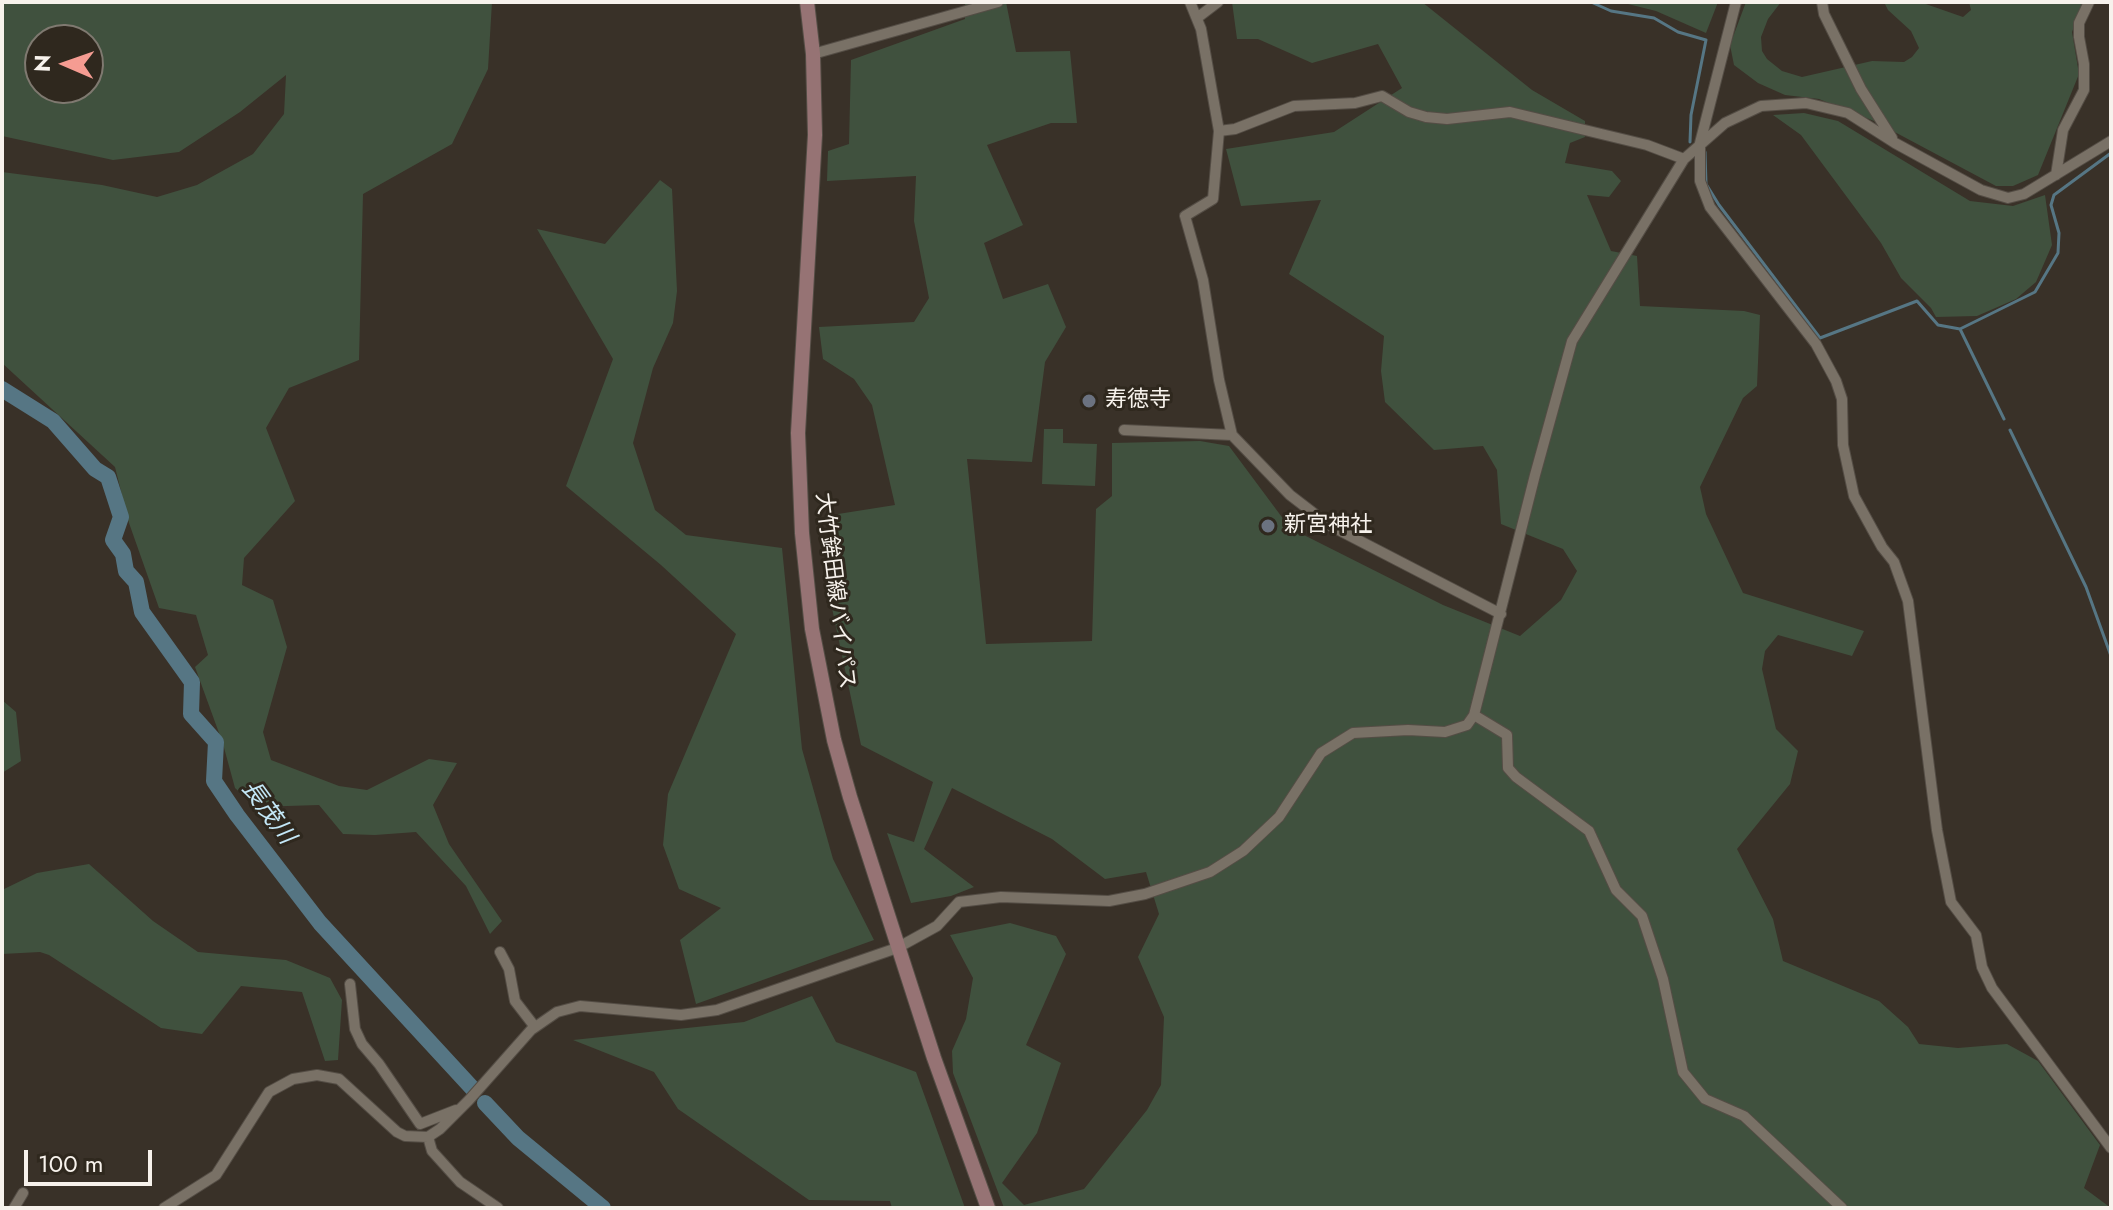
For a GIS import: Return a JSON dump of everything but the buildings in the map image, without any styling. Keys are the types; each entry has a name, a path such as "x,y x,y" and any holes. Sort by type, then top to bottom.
{"main road":[{"name":"大竹鉾田線バイパス","path":"807,2 813,54 815,135 798,420 803,545 812,629 834,740 897,948 988,1208"}],"street":[{"path":"813,54 998,2"},
{"path":"1190,2 1201,29 1219,131 1213,199 1185,216 1203,280 1219,380 1232,435 1290,495 1329,525 1501,614"},
{"path":"1197,18 1218,2"},
{"path":"1736,2 1700,143 1698,174 1710,207 1816,344 1831,369 1842,399 1843,445 1854,496 1882,547 1894,562 1908,601 1937,830 1951,902 1976,935 1984,975 1992,988 2111,1148"},
{"path":"1822,2 1824,14 1861,89 1895,143"},
{"path":"2056,175 2063,130 2084,90 2079,23 2089,2"},
{"path":"1219,131 1235,129 1294,106 1355,103 1382,96 1409,112 1426,117 1447,119 1510,112 1647,145 1684,159"},
{"path":"164,1208 216,1175 269,1092 293,1079 317,1075 339,1079 397,1132 405,1136 428,1137 469,1100 535,1027 557,1012 580,1006 681,1015 717,1010 897,948 937,926 959,902 1001,897 1109,901 1180,884 1210,872 1243,851 1279,817 1321,753 1353,733 1408,730 1445,732 1467,725 1474,715 1572,341 1684,159 1700,143 1725,123 1761,106 1806,103 1848,113 1895,143 1999,197 2024,194 2111,141"},
{"path":"1124,430 1232,435"},
{"path":"1474,715 1507,735 1508,768 1516,777 1589,831 1616,890 1642,916 1663,979 1683,1072 1705,1099 1744,1116 1842,1208"},
{"path":"500,952 509,969 515,1001 535,1027"},
{"path":"350,984 352,1014 358,1037 420,1124 458,1110"},
{"path":"428,1137 432,1151 460,1182 498,1208"},
{"path":"14,1208 23,1193"}],"green space":[{"path":"2,2 492,2 488,69 452,144 363,194 359,360 289,388 266,428 295,501 244,558 242,585 273,600 287,647 263,732 271,760 339,786 367,790 429,759 457,763 433,805 449,844 502,921 490,934 466,886 416,832 343,834 319,805 256,807 235,788 223,744 195,667 208,655 196,615 159,608 129,523 115,467 2,363 2,172 102,185 157,197 197,185 253,154 284,114 286,75 240,112 179,152 113,160 2,136"},
{"path":"965,2 1006,2 1016,52 1070,51 1077,123 1051,123 987,145 1023,225 984,243 1003,299 1048,284 1066,327 1045,362 1032,462 967,459 986,644 1092,641 1096,509 1112,496 1112,443 1200,441 1229,446 1290,528 1443,605 1520,636 1561,600 1577,571 1563,549 1501,524 1497,470 1483,446 1434,450 1385,402 1381,371 1384,336 1289,274 1321,200 1241,206 1226,149 1334,132 1402,88 1378,44 1312,63 1258,39 1237,39 1232,2 1422,2 1532,90 1585,121 1585,137 1570,143 1565,163 1612,171 1621,181 1609,197 1587,195 1611,251 1637,256 1640,306 1744,311 1760,315 1757,386 1743,398 1700,487 1706,514 1743,593 1864,631 1852,656 1778,635 1765,651 1762,669 1776,729 1798,751 1790,784 1737,849 1773,919 1783,961 1879,1001 1908,1027 1919,1044 1958,1048 2007,1044 2038,1061 2100,1145 2084,1188 2111,1208 1004,1208 953,1073 952,1051 966,1019 973,978 950,935 1010,923 1056,936 1066,954 1026,1045 1061,1063 1037,1133 1002,1183 1024,1205 1084,1189 1147,1110 1161,1085 1164,1017 1138,957 1159,914 1146,872 1105,879 1052,839 952,788 924,849 974,887 951,896 911,903 887,833 914,842 933,782 861,745 829,594 838,514 895,505 872,405 854,379 823,359 819,327 914,322 929,298 914,221 916,176 827,181 828,151 849,144 851,60 965,19"},
{"path":"1620,2 1718,2 1706,33 1656,11"},
{"path":"1746,2 1781,2 1768,19 1761,37 1762,51 1782,71 1802,77 1872,61 1904,62 1912,57 1919,48 1911,31 1888,10 1884,2 1920,2 1963,17 1971,10 1969,2 2084,2 2072,32 2079,74 2038,175 2013,186 1996,186 1874,121 1819,99 1785,95 1758,83 1734,65 1730,45"},
{"path":"1804,113 1838,121 1970,201 2013,206 2045,195 2052,245 2036,282 2016,299 1977,316 1936,317 1901,278 1881,243 1801,135 1773,115"},
{"path":"660,180 672,189 677,291 673,323 653,368 633,443 655,510 686,535 782,548 802,749 833,859 874,940 696,1004 680,940 721,908 679,889 663,845 668,794 736,634 661,565 566,486 613,359 537,229 605,244"},
{"path":"1044,429 1063,429 1063,443 1097,444 1095,486 1042,484"},
{"path":"2,700 16,712 21,761 2,773"},
{"path":"89,864 153,921 198,952 286,960 330,978 342,1000 338,1060 325,1061 302,992 241,986 202,1034 161,1028 49,955 40,952 2,954 2,890 37,873"},
{"path":"812,996 836,1042 916,1072 965,1208 892,1208 890,1201 809,1200 678,1109 654,1072 573,1040 744,1022"}],"waterway":[{"path":"1591,2 1611,11 1654,18 1678,32 1706,40 1691,115 1690,142"},
{"path":"1705,152 1706,184 1820,338 1917,301 1938,325 1960,329 2035,292 2058,253 2059,233 2051,205 2054,195 2111,153"},
{"path":"1960,329 2004,419"},
{"name":"長茂川","path":"2,389 53,421 95,469 108,477 121,517 113,540 123,554 126,571 136,582 142,612 192,682 191,714 216,742 214,781 320,923 473,1089"},
{"path":"2010,430 2086,587 2111,656"},
{"name":"長茂川","path":"485,1103 518,1138 603,1208"}],"place":[{"name":"寿徳寺","path":"1089,401"},
{"name":"新宮神社","path":"1268,526"}]}
